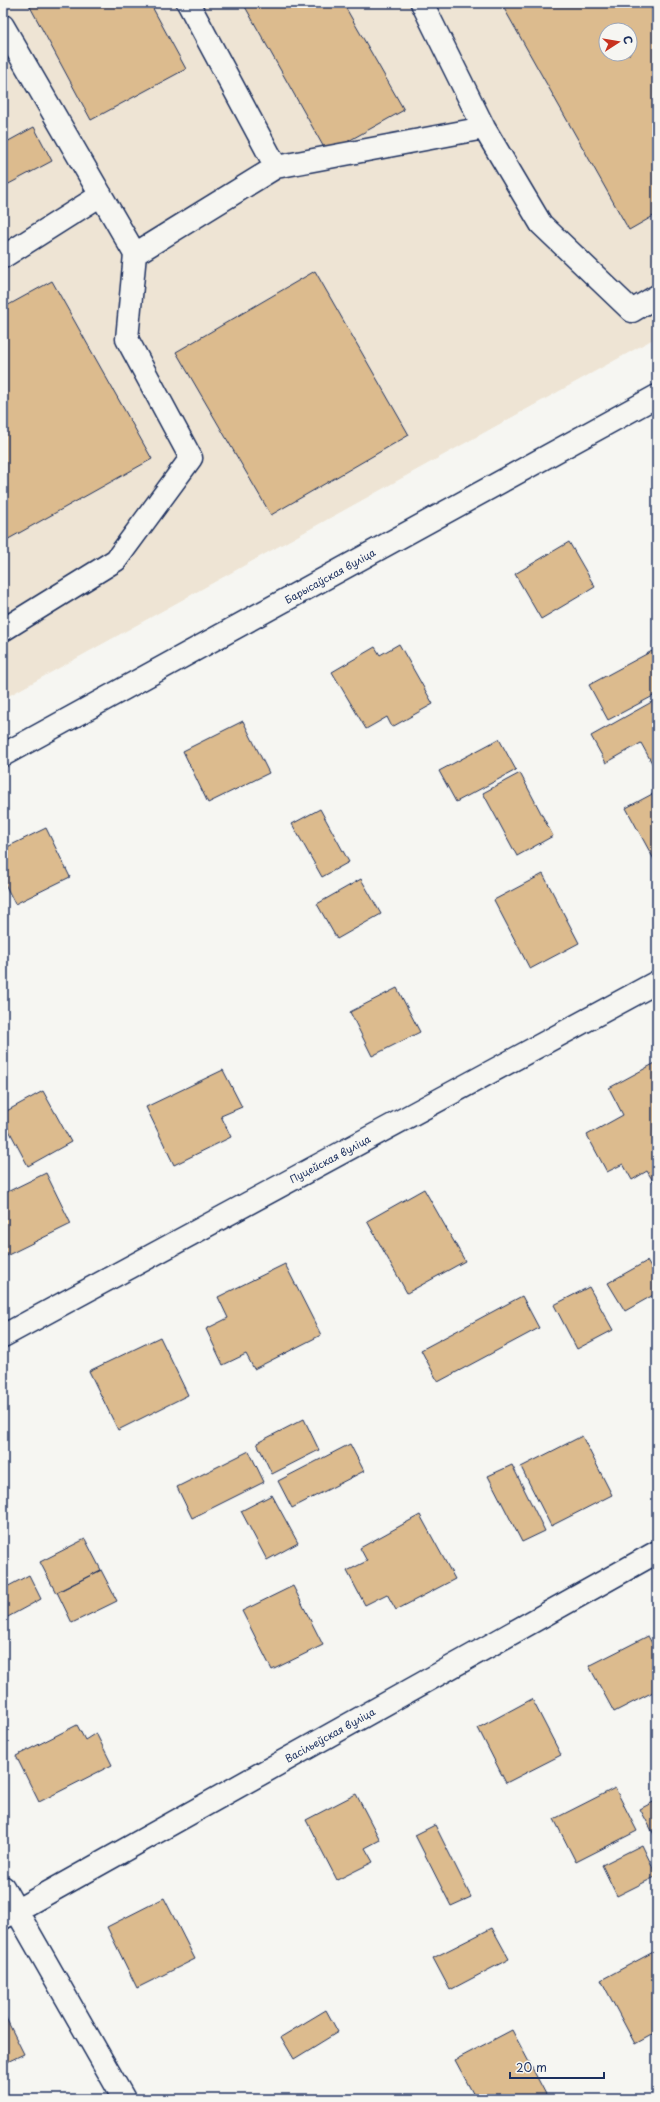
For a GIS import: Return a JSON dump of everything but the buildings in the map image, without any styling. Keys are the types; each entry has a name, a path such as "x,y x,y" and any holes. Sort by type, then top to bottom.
{"street":[{"path":"188,3 276,167"},
{"path":"422,3 484,128 541,224 632,311 657,296"},
{"path":"3,26 135,254 127,339 191,458 116,560 3,630"},
{"path":"135,254 276,167 484,128"},
{"path":"3,257 101,195"},
{"name":"Барысаўская вуліца","path":"3,755 657,396"},
{"name":"Пуцейская вуліца","path":"3,1336 657,982"},
{"name":"Васільеўская вуліца","path":"10,1914 657,1552"},
{"path":"3,1887 10,1914 124,2099"}],"shaded area":[{"path":"3,3 657,3 657,337 3,699"}]}
